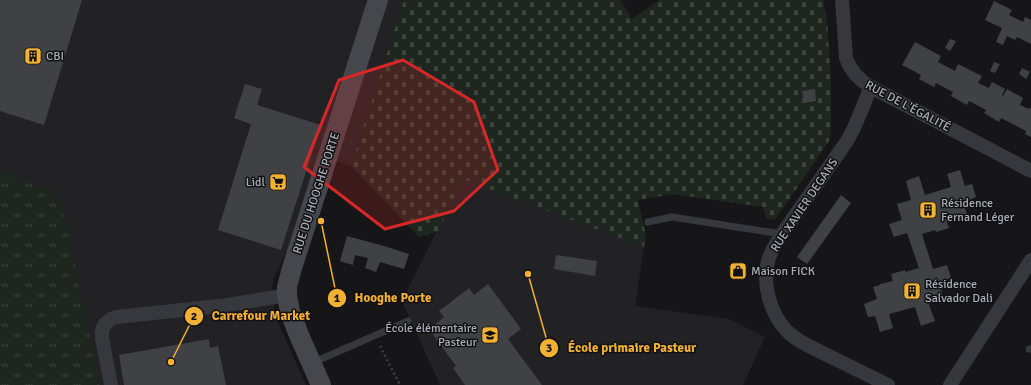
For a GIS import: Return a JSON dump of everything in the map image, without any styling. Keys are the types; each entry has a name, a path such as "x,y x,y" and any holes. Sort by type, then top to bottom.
{"street":[{"name":"RUE DU HOOGHE PORTE","path":"321,385 292,317 287,295 287,287 378,0"},
{"name":"RUE DE L'ÉGALITÉ","path":"842,0 846,58 848,66 858,78 871,87 1031,171"},
{"name":"RUE XAVIER DEGANS","path":"871,87 847,141 772,250 766,275 771,305 778,321 789,333 802,342 888,385"},
{"path":"950,385 1031,260"},
{"path":"111,385 102,334 105,324 111,319 122,316 235,304 287,295"}],"lane":[{"path":"648,222 672,216 782,234"},
{"path":"312,363 408,321"}],"path":[{"path":"374,335 400,385"}],"highlighted area":[{"path":"403,60 474,102 498,170 454,211 385,229 304,167 339,80"}],"shaded area":[{"path":"0,0 404,0 351,166 319,156 288,249 274,277 272,289 274,310 306,385 100,385 56,193 0,170"},
{"path":"463,178 644,247 635,306 729,319 765,337 743,385 440,385 402,301"}],"green space":[{"path":"404,0 620,0 632,19 659,0 823,0 827,18 831,84 831,130 829,141 775,220 766,218 763,207 673,194 638,200 646,235 644,247 463,179 437,232 419,237 351,166"},
{"path":"0,170 56,193 64,213 100,385 0,385"}],"building":[{"name":"CBI","path":"0,0 82,0 44,125 0,111"},
{"path":"994,1 1012,10 1009,15 1023,22 1025,17 1031,20 1031,44 1017,37 1015,40 1007,36 1003,45 996,42 1002,28 985,20"},
{"path":"950,39 956,41 950,51 945,48"},
{"path":"915,42 941,56 938,62 955,71 958,64 982,76 978,83 989,88 992,82 1005,89 1002,95 1003,96 1007,89 1023,98 1020,105 1029,109 1031,108 1031,137 1025,134 1026,131 1001,118 999,122 984,113 986,110 969,101 967,105 951,96 953,92 936,83 934,87 919,79 921,75 902,65"},
{"path":"994,62 1000,64 995,73 990,71"},
{"path":"1022,68 1030,72 1026,79 1019,74"},
{"path":"245,84 262,89 257,105 321,125 281,250 218,230 251,124 234,118"},
{"path":"815,89 816,101 804,103 802,91"},
{"path":"960,170 965,186 972,184 976,197 963,203 967,214 947,222 949,228 922,234 933,269 947,265 951,278 939,282 943,297 928,302 935,321 921,326 915,307 889,314 893,328 880,332 875,316 868,317 864,304 877,299 873,287 893,281 891,274 919,268 907,233 894,237 889,224 902,220 897,204 911,200 906,181 919,176 925,195 951,187 947,174"},
{"path":"841,195 851,203 807,264 797,257"},
{"path":"347,236 409,254 404,269 380,262 376,272 365,268 368,258 355,255 353,265 340,261"},
{"path":"556,255 597,261 595,276 554,269"},
{"path":"488,284 521,329 508,339 542,385 465,385 453,368 456,366 429,329 444,317 439,311 469,288 474,295"},
{"path":"209,339 210,348 218,346 226,385 124,385 119,355"}],"place":[{"name":"CBI","path":"33,56"},
{"name":"Lidl","path":"278,182"},
{"name":"Résidence Fernand Léger","path":"928,210"},
{"name":"Hooghe Porte","path":"321,221"},
{"name":"Maison FICK","path":"738,271"},
{"name":"École primaire Pasteur","path":"528,274"},
{"name":"Résidence Salvador Dali","path":"912,291"},
{"name":"École élémentaire Pasteur","path":"490,335"},
{"name":"Carrefour Market","path":"171,362"}]}
